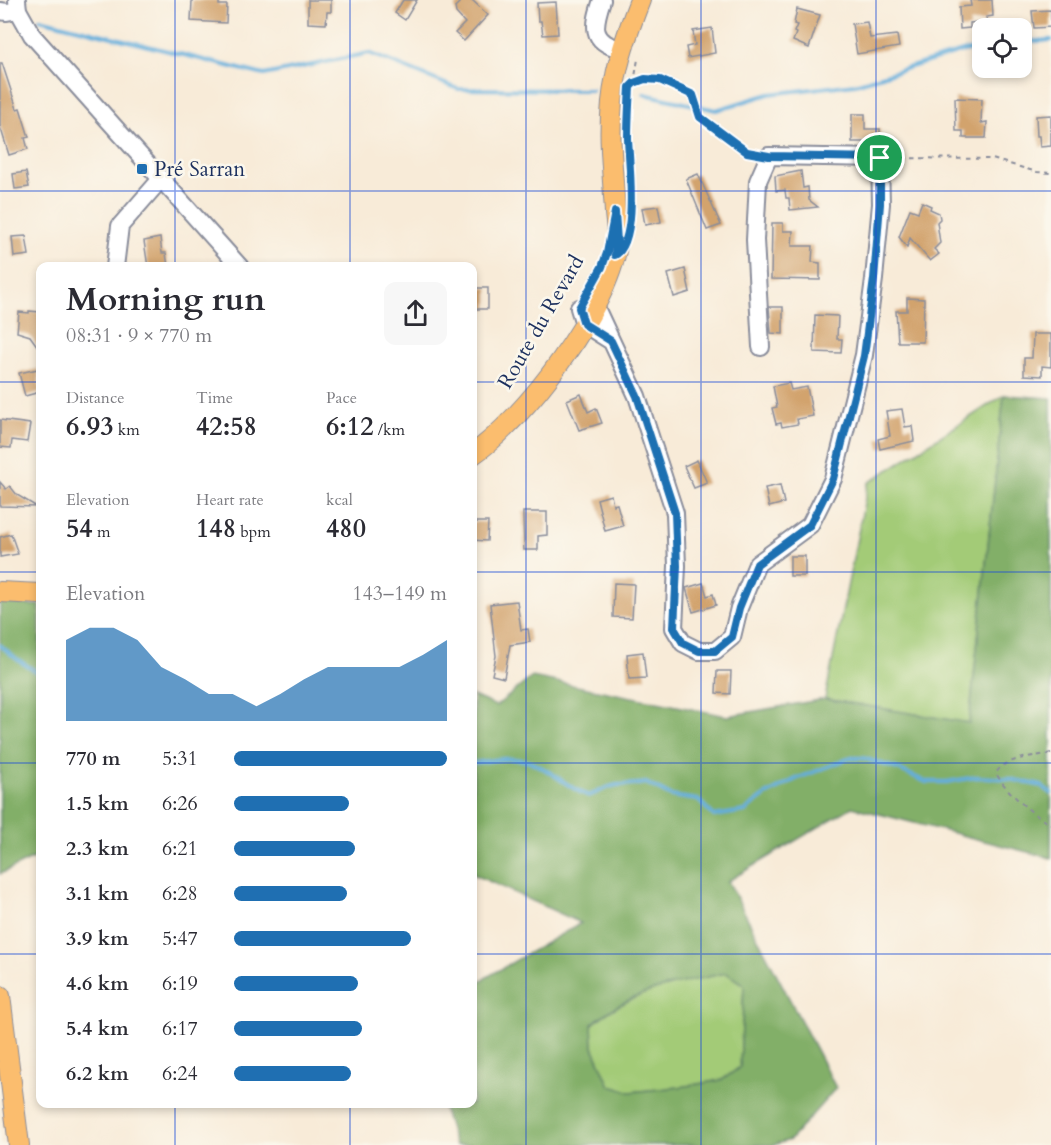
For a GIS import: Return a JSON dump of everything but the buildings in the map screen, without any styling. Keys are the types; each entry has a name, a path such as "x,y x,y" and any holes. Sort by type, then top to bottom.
{"main road":[{"name":"Route du Revard","path":"477,451 512,420 549,379 586,313 607,253 615,212 610,119 614,76 621,49 640,0"},
{"path":"0,592 36,594"},
{"path":"0,996 20,1145"}],"street":[{"path":"602,0 594,25 597,34 613,47 621,49"},
{"path":"0,11 7,12 17,5 32,35 236,262"},
{"path":"586,313 611,341 637,396 675,513 677,566 674,628 683,643 699,651 715,651 732,637 739,608 757,564 810,525 833,479 864,356 874,279 880,204 880,158 769,156 758,181 755,240 760,347"},
{"path":"116,262 120,226 161,179"}],"path":[{"path":"630,87 645,79 660,80 693,95 700,117 747,152 769,156"},
{"path":"628,136 629,107"},
{"path":"880,158 992,159 1037,172 1051,173"},
{"path":"1051,753 1009,762 1000,767 996,773 999,780 1043,821 1051,824"}],"green space":[{"path":"1004,395 969,723 825,699 868,483"},
{"path":"1004,395 1051,398 1051,858 852,807 728,881 836,1088 790,1140 773,1145 455,1145 443,1108 477,1108 477,983 581,923 477,876 477,698 496,706 532,677 727,716 825,699 969,723","holes":["726,973 744,985 740,1067 722,1080 630,1092 610,1086 593,1047 592,1024 607,1012 638,996"]},
{"path":"0,600 36,605 36,857 0,874"},
{"path":"726,973 744,985 740,1067 722,1080 680,1087 630,1092 610,1086 593,1047 592,1025 607,1013 638,996"}],"waterway":[{"path":"40,19 264,75 369,53 458,89 592,90"},
{"path":"1032,41 1051,40"},
{"path":"644,94 716,110 769,94 855,84 972,50"},
{"path":"0,645 36,671"},
{"path":"477,762 515,759 535,764 589,796 617,785 646,783 671,796 698,800 714,816 745,811 766,795 796,779 850,758 863,758 898,769 926,782 947,782 976,777 1010,779 1042,786 1051,793"}],"place":[{"name":"Pré Sarran","path":"142,169"}],"route":[{"path":"645,79 660,80 693,95 700,117 747,152 769,156 880,158 880,204 874,279 864,356 833,479 810,525 757,564 739,608 732,637 715,651 699,651 683,643 674,628 677,566 675,513 637,396 611,341 584,324 579,308 602,267 615,212 617,242 615,255 619,253 627,237 631,206 628,136 630,87 645,79"}]}
